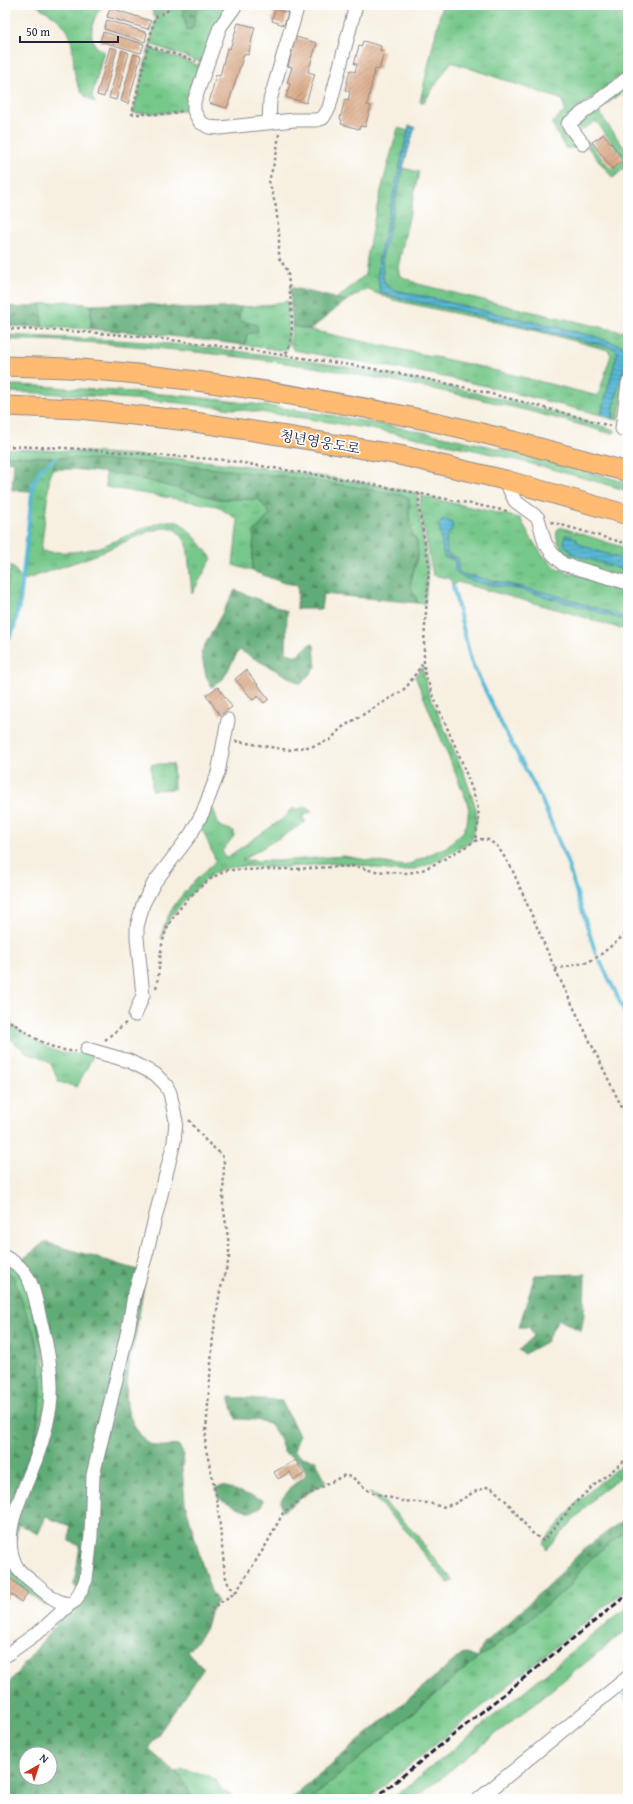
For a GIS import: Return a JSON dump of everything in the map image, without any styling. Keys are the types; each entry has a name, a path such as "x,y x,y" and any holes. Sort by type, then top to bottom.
{"highway":[{"path":"5,366 81,369 193,381 314,400 406,416 514,441 628,472"},
{"name":"청년영웅도로","path":"5,406 79,409 188,421 399,455 505,480 628,514"}],"street":[{"path":"236,5 220,27 194,102 194,111 200,122 210,127 238,127 274,122 320,120 329,108 356,5"},
{"path":"274,122 270,100 298,5"},
{"path":"583,144 568,124 628,78"},
{"path":"622,429 628,383"},
{"path":"505,480 515,501 538,518 545,544 564,564 628,583"},
{"path":"135,1015 143,995 137,927 143,904 154,883 191,834 204,812 218,773 228,720"},
{"path":"5,1656 44,1628 76,1600 86,1580 92,1536 93,1476 128,1330 134,1296 146,1255 174,1142 176,1122 170,1093 166,1085 155,1074 129,1061 87,1049"},
{"path":"5,1257 17,1264 27,1274 33,1287 50,1359 51,1385 50,1405 42,1443 11,1522 11,1545 18,1569 50,1596 63,1604 70,1604"},
{"path":"479,1799 628,1677"}],"path":[{"path":"172,5 166,12 155,17 132,114 169,114 182,111 194,111"},
{"path":"149,46 207,65"},
{"path":"274,122 279,140 269,181 276,207 279,258 287,270 288,275 291,321 290,344 285,355"},
{"path":"5,329 149,337 362,367 430,380 532,404 622,429"},
{"path":"5,446 66,448 224,460 419,493 511,512"},
{"path":"419,493 419,509 429,566 427,581 424,671 478,803 480,817 474,841"},
{"path":"538,518 628,544"},
{"path":"225,739 288,750 299,750 324,743 330,740 341,728 402,691 424,662"},
{"path":"155,992 167,927 173,916 186,902 218,873 228,870 293,869 340,866 354,866 373,871 406,873 420,871 439,862 474,841 482,839 489,840 498,846 512,868 554,969 628,1120"},
{"path":"554,969 588,962 599,956 628,932"},
{"path":"5,1018 48,1045 59,1049 72,1051 87,1049 103,1042 135,1015"},
{"path":"187,1118 206,1141 222,1155 224,1162 223,1204 229,1245 229,1259 220,1291 213,1336 205,1445 217,1498 225,1575 229,1586 236,1592"},
{"path":"207,1627 212,1608 236,1592 266,1545 283,1513 308,1494 345,1475 353,1478 370,1492 402,1501 430,1503 442,1507 454,1504 474,1492 487,1487 492,1488 497,1491 508,1503 531,1532 543,1541 586,1492 628,1458"}],"green space":[{"path":"36,5 107,5 99,11 93,22 92,29 93,41 96,46 104,51 92,96 95,103 85,96 79,87 74,68 70,37 66,28 56,18"},
{"path":"151,5 171,5 165,11 154,17"},
{"path":"173,5 182,5 187,30 199,5 211,5 215,8 219,5 230,5 203,63 150,44 156,18 166,12"},
{"path":"182,5 199,5 192,29 187,30"},
{"path":"442,5 628,5 628,70 562,121 580,148 565,148 552,123 565,111 563,100 451,62 424,102 420,102"},
{"path":"149,48 201,66 192,110 182,110 169,113 133,113"},
{"path":"628,79 628,87 598,111 628,153 628,165 613,178 585,144 589,142 611,170 625,160 596,121 581,131 575,124"},
{"path":"398,128 408,131 379,258 379,286 385,295 470,313 614,348 617,351 617,354 601,415 486,386 430,374 293,350 291,344 292,326 477,366 598,396 611,355 608,350 537,331 393,300 366,289 346,301 336,299 365,275 374,219"},
{"path":"403,168 419,172 398,267 401,276 418,284 623,332 628,321 628,350 625,347 593,336 391,289 386,285 383,278 382,258"},
{"path":"290,287 346,301 311,329 292,326"},
{"path":"66,301 91,305 91,329 42,327 41,304"},
{"path":"288,301 289,344 286,351 245,345 247,333 239,320 240,307 260,306"},
{"path":"135,303 194,309 240,307 239,320 257,325 258,332 247,334 245,345 153,334 91,329 91,305"},
{"path":"41,304 42,327 5,326 5,305 19,308"},
{"path":"5,335 170,344 283,357 450,387 561,414 615,430 615,432 612,434 447,392 279,362 146,347 65,341 5,340"},
{"path":"628,352 626,378 618,420 612,419 616,396"},
{"path":"5,385 138,392 195,397 305,411 359,420 414,430 522,454 628,483 628,491 469,449 361,427 253,411 183,403 75,395 5,392"},
{"path":"5,449 109,453 212,462 315,475 417,493 418,510 428,566 425,604 418,603 410,585 416,563 417,542 412,533 409,516 410,505 406,496 307,480 207,468 106,460 5,456"},
{"path":"5,456 55,458 46,464 36,475 31,491 12,490 14,462 5,461"},
{"path":"56,458 156,463 257,473 356,487 406,496 409,499 409,516 412,533 417,542 418,553 410,585 418,603 323,594 321,609 297,609 298,585 284,583 252,571 254,532 270,514 259,499 218,499 126,475 73,469 52,469 57,459"},
{"path":"57,459 50,474 41,551 70,552 93,549 150,526 175,521 190,531 212,558 192,594 187,543 176,530 167,527 147,532 93,556 24,580 34,484 42,469"},
{"path":"105,472 126,475 218,499 259,499 270,514 254,532 252,571 233,565 238,520 217,506 106,487"},
{"path":"421,496 520,518 541,552 559,569 628,591 628,618 522,587 462,574 458,570 458,558 447,555 446,538 451,529 439,525 444,557 455,560 455,571 461,576 477,582 522,590 628,621 628,631 574,614 457,582 452,586 451,579 433,575 420,509"},
{"path":"560,527 628,549 628,562 578,544 573,554 628,571 628,577 597,570 576,562 561,548 556,535"},
{"path":"11,565 21,577 22,581 13,627 5,643 5,589"},
{"path":"235,590 287,611 286,653 297,656 311,643 314,645 316,667 301,684 239,650 223,679 212,687 206,676 201,652"},
{"path":"422,667 429,694 465,776 476,809 477,819 471,842 422,867 405,871 342,864 295,867 248,866 220,870 212,874 175,911 169,920 161,939 168,916 181,896 216,861 204,833 198,827 208,804 214,810 219,826 234,831 234,836 222,851 226,858 281,820 293,808 296,810 307,806 312,811 302,817 306,822 242,860 277,861 343,856 405,866 446,847 463,832 467,824 469,806 415,676"},
{"path":"173,764 174,789 152,790 151,765"},
{"path":"5,1021 40,1044 55,1051 63,1053 94,1054 77,1087 59,1082 51,1064 39,1056 30,1055 9,1038 5,1033"},
{"path":"45,1242 138,1270 89,1504 79,1590 74,1584 80,1546 69,1541 70,1526 46,1517 38,1534 14,1522 54,1384 19,1262"},
{"path":"5,1258 26,1275 50,1385 27,1478 12,1558 51,1599 45,1606 5,1573 5,1502 8,1505 35,1440 41,1394 7,1272 5,1273"},
{"path":"7,1272 13,1276 34,1333 40,1358 41,1394 35,1440 8,1506 5,1502 5,1273"},
{"path":"585,1274 584,1315 581,1331 558,1319 546,1342 524,1354 519,1350 534,1336 529,1327 519,1327 535,1275"},
{"path":"145,1277 129,1366 126,1398 127,1407 135,1426 147,1442 155,1446 179,1446 184,1455 182,1468 185,1502 202,1564 211,1591 218,1602 210,1613 203,1633 187,1652 204,1668 148,1749 181,1777 193,1799 5,1799 5,1699 11,1693 5,1688 83,1591 94,1476"},
{"path":"229,1397 281,1400 299,1435 294,1451 301,1457 316,1460 326,1483 308,1493 282,1512 281,1500 293,1485 306,1475 304,1467 284,1452 276,1433 268,1424 263,1421 236,1419"},
{"path":"628,1459 628,1471 598,1494 547,1549 543,1543 576,1503"},
{"path":"223,1486 263,1500 261,1507 251,1512 218,1498 216,1488"},
{"path":"369,1493 377,1495 419,1536 425,1548 453,1580 448,1583 418,1547 415,1540"},
{"path":"628,1516 628,1529 589,1561 576,1576 571,1585 478,1658 482,1646 542,1591 582,1551"},
{"path":"628,1529 628,1588 368,1799 311,1799 478,1658 571,1585 582,1568 589,1561"},
{"path":"628,1606 628,1629 414,1799 392,1799"},
{"path":"463,1653 478,1658 311,1799 290,1799"},
{"path":"183,1769 207,1775 216,1780 222,1790 239,1798 193,1799 181,1777 176,1772"}],"water":[{"path":"409,126 415,127 403,168 382,258 383,278 386,285 391,289 593,336 625,347 628,350 628,356 616,396 612,419 601,415 617,354 617,351 614,348 470,313 403,299 380,292 378,277 379,258"},
{"path":"443,519 452,522 452,529 446,538 447,555 458,558 458,570 462,574 551,594 628,618 628,621 522,590 477,582 461,576 455,571 455,560 444,557 439,525"},
{"path":"565,535 576,538 579,544 628,562 628,571 573,554 564,544"}],"building":[{"path":"110,8 151,21 148,29 107,17"},
{"path":"275,9 288,13 284,25 272,21"},
{"path":"107,20 147,33 145,42 104,29"},
{"path":"238,23 255,27 248,55 244,54 227,108 209,103 216,75 220,76 227,48 230,49"},
{"path":"103,32 144,44 141,53 100,41"},
{"path":"296,37 317,43 308,72 315,74 306,103 286,97 290,84 287,83 292,67 288,66"},
{"path":"363,41 381,46 380,51 384,52 379,70 375,69 367,105 371,106 365,127 360,126 359,129 341,124 342,120 340,119 345,99 348,100 350,92 345,90 350,70 355,72 357,64 354,64 359,46 361,47"},
{"path":"110,47 117,49 104,97 97,95"},
{"path":"122,50 129,53 116,100 109,98"},
{"path":"134,54 141,56 128,104 121,101"},
{"path":"604,134 624,160 612,169 592,142"},
{"path":"246,670 269,699 264,703 258,696 253,700 235,679"},
{"path":"218,687 232,707 220,715 206,695"},
{"path":"296,1460 304,1474 294,1480 290,1472 278,1479 274,1472"},
{"path":"10,1578 28,1593 21,1602 11,1594 5,1601 5,1583"}],"waterway":[{"path":"5,645 14,628 20,602 33,484 41,469 56,458"},
{"path":"453,586 471,661 502,725 541,798 566,859 596,954"},
{"path":"600,961 628,1021"},
{"path":"621,1690 628,1700"}],"railway":[{"path":"374,1799 628,1594"}]}
